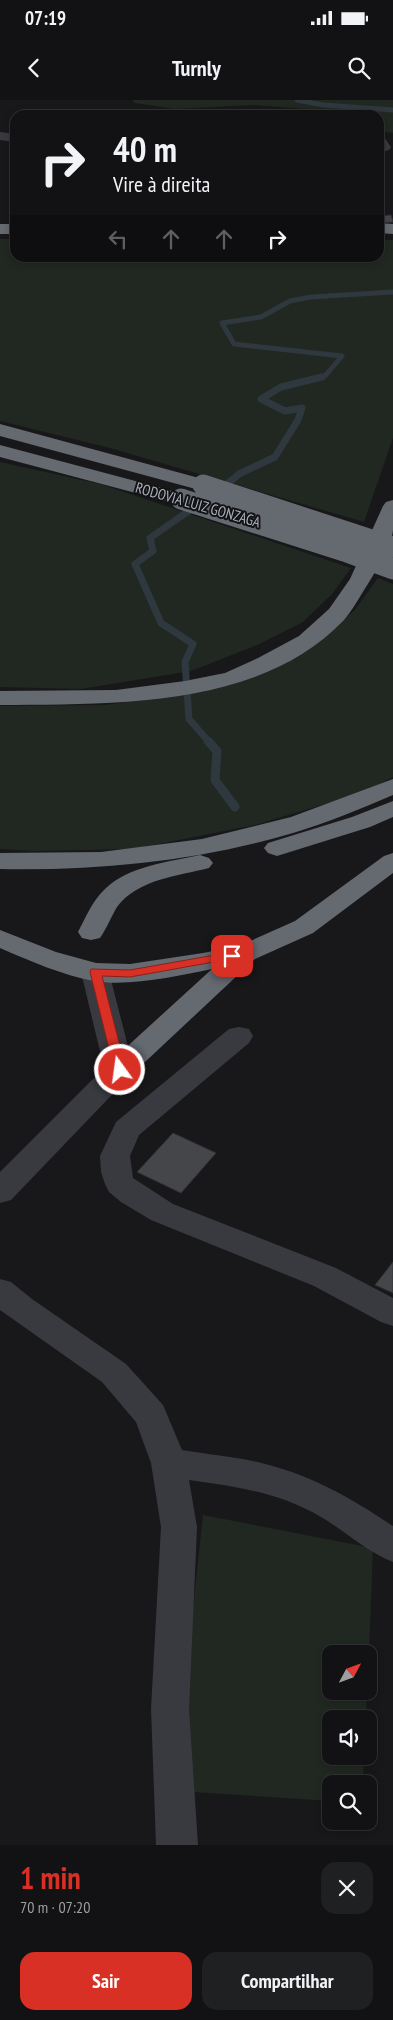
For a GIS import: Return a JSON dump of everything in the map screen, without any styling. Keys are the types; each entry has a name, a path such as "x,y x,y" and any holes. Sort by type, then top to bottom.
{"highway":[{"name":"RODOVIA LUIZ GONZAGA","path":"0,430 203,485 393,547"},
{"name":"RODOVIA LUIZ GONZAGA","path":"0,451 181,499 344,551 393,569"},
{"path":"0,698 116,697 185,688 222,680 266,663 307,641 337,614 362,579 393,506"},
{"path":"0,861 98,861 186,850 268,832 338,809 393,786"},
{"path":"91,932 106,903 121,888 142,878 184,867 286,847 362,822 393,808"},
{"path":"96,972 91,932 94,901 100,881 108,869 129,857"},
{"path":"0,938 46,958 96,972 130,973 203,962 246,953 304,927 393,861"},
{"path":"120,1070 246,953"}],"street":[{"path":"4,1180 120,1070 96,972"},
{"path":"239,1036 127,1130 115,1156 116,1172 120,1184 132,1194 162,1212 325,1277 393,1313"},
{"path":"0,1291 20,1308 114,1373 151,1414 169,1463 179,1527 170,1709 177,1845"},
{"path":"169,1463 269,1480 294,1489 333,1506 363,1524 393,1546"}],"shaded area":[{"path":"132,100 393,100 393,133 384,132 384,110 311,110 254,105 175,109 135,103"},
{"path":"0,239 10,239 10,262 384,262 384,240 393,240 393,438 364,522 110,448 0,421"},
{"path":"0,462 100,484 351,568 332,594 303,622 257,645 191,671 81,689 0,687"},
{"path":"378,578 393,584 393,777 362,793 255,825 133,849 35,851 0,849 0,706 105,705 202,692 241,679 318,639 354,611"},
{"path":"203,1515 373,1548 369,1645 322,1645 322,1700 367,1700 366,1710 322,1710 322,1765 364,1765 363,1775 322,1775 322,1800 193,1792 185,1683"}],"building":[{"path":"391,215 393,222 384,223 384,216"},
{"path":"173,1133 216,1153 181,1193 137,1172"},
{"path":"393,1262 393,1293 375,1285"}],"waterway":[{"path":"297,100 323,105 393,110"},
{"path":"317,378 325,376 342,356 234,344 222,323 261,317 290,301 311,297 393,292"},
{"path":"221,489 239,474 275,457 298,420 302,408 285,411 261,399 281,387 322,377"},
{"path":"196,506 150,538 153,551 135,564 161,623 193,644 185,662 189,719 209,742"},
{"path":"208,741 217,751 215,780 235,807"}],"route":[{"path":"120,1070 96,972 130,973 232,956"}]}
